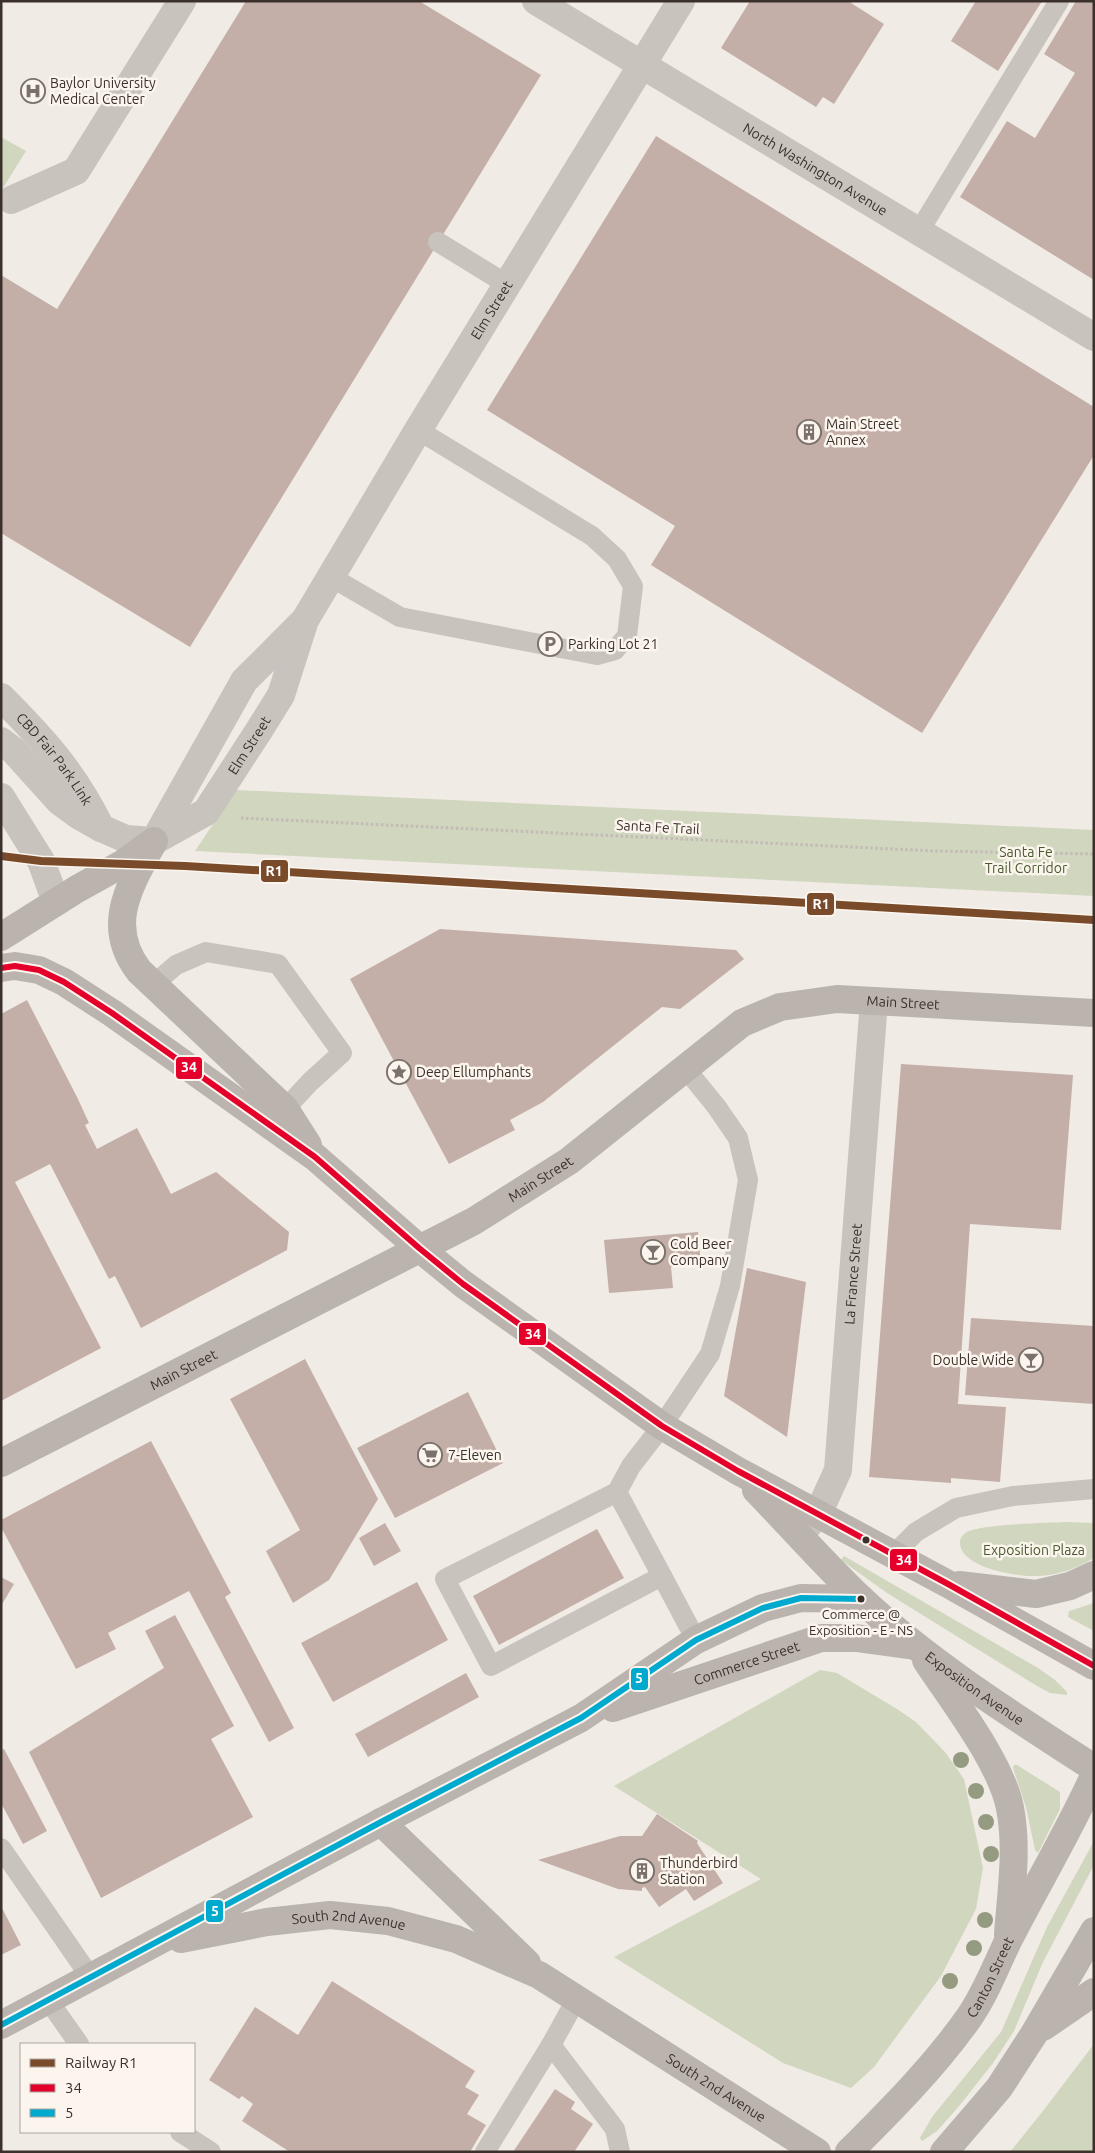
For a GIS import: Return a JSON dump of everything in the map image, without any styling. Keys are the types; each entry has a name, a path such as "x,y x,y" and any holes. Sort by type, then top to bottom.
{"main road":[{"name":"Elm Street","path":"1,936 122,864 154,841"},
{"path":"154,841 129,892 122,914 121,930 123,944 130,958 154,984 285,1109 315,1156"},
{"path":"1,968 14,966 39,970 64,982 112,1012 315,1156"},
{"name":"Main Street","path":"1,1463 474,1220 569,1161 742,1023 780,1007 837,1000 1094,1013"},
{"name":"Exposition Avenue","path":"315,1156 419,1248 463,1284 662,1426 738,1471 948,1584 1094,1666"},
{"name":"Exposition Avenue","path":"738,1471 862,1599 916,1646 1032,1728 1094,1768"},
{"path":"948,1584 1036,1594 1070,1586 1094,1575"},
{"name":"Commerce Street","path":"1,2025 380,1822 581,1718 696,1640 763,1608 801,1598 862,1599"},
{"name":"Commerce Street","path":"581,1718 821,1638 856,1638 916,1646"},
{"path":"916,1646 984,1749 1001,1783 1010,1808 1014,1856 1007,1943"},
{"name":"Canton Street","path":"848,2152 932,2066 969,2018 992,1980 1007,1943 1075,1817 1094,1776"},
{"name":"South 2nd Avenue","path":"380,1822 539,1975"},
{"name":"South 2nd Avenue","path":"152,1945 266,1922 330,1916 388,1922 456,1939 539,1975 817,2152"},
{"path":"944,2152 998,2088 1034,2034 1094,1931"},
{"path":"1034,2034 1094,1992"}],"street":[{"path":"6,200 76,171 182,1"},
{"name":"North Washington Avenue","path":"536,1 1094,338"},
{"name":"Elm Street","path":"154,841 206,812 281,695 305,620 418,430 681,1"},
{"name":"Elm Street","path":"154,841 244,681 305,620"},
{"name":"CBD Fair Park Link","path":"1,697 67,769 101,828"},
{"name":"CBD Fair Park Link","path":"1,741 14,751 59,801 78,816 126,839 154,841"},
{"path":"1,797 41,860 56,902"},
{"name":"La France Street","path":"800,1535 818,1514 838,1470 874,1001"}],"lane":[{"path":"918,233 1059,1"},
{"path":"438,242 508,285"},
{"path":"331,577 400,618 597,655 615,650 627,636 633,586 617,559 592,536 418,430"},
{"path":"154,984 176,965 206,952 278,964 342,1053 310,1082 285,1109"},
{"path":"662,1576 491,1666 446,1579 617,1492 632,1466 662,1426 710,1354 730,1286 748,1180 738,1138 716,1106 685,1068"},
{"path":"893,1555 916,1532 956,1508 1013,1496 1094,1489"},
{"path":"617,1492 696,1640"},
{"path":"1,1848 90,1978"},
{"path":"485,2152 551,2045 577,1998"},
{"path":"48,2000 79,2043"},
{"path":"551,2045 615,2129 620,2152"},
{"path":"182,2133 211,2152"}],"path":[{"name":"Santa Fe Trail","path":"232,817 934,851 1094,854"}],"green space":[{"path":"1,137 26,151 1,191"},
{"name":"Santa Fe Trail Corridor","path":"236,790 1094,830 1094,896 195,851"},
{"name":"Exposition Plaza","path":"1094,1523 1094,1558 1080,1566 1056,1574 1024,1576 990,1569 969,1559 963,1552 960,1544 964,1534 975,1529 1015,1524"},
{"path":"844,1556 1038,1668 1055,1680 1067,1692 1067,1695 1050,1693 1037,1686 887,1593 841,1560"},
{"path":"1094,1603 1094,1631 1068,1617 1069,1611"},
{"path":"820,1670 837,1673 897,1709 916,1722 945,1752 964,1779 983,1868 976,1909 941,1976 874,2067 851,2088 783,2063 614,1957 761,1879 614,1786"},
{"path":"1014,1765 1017,1765 1060,1792 1060,1809 1038,1853 1035,1850 1026,1807 1013,1768"},
{"path":"1094,1841 1094,1865 1043,1962 1014,2031 993,2063 960,2105 937,2131 922,2141 920,2138 932,2117 1001,2032 1047,1927"},
{"path":"1094,2044 1094,2152 1010,2152 1043,2111"}],"building":[{"path":"246,1 419,1 541,75 190,647 1,533 1,275 57,309"},
{"path":"750,1 848,1 884,24 834,104 823,97 816,107 721,48"},
{"path":"976,1 1042,1 998,71 951,41"},
{"path":"1076,1 1094,1 1094,280 960,197 1007,121 1035,138 1075,73 1044,54"},
{"name":"Main Street Annex","path":"656,136 1094,407 1094,455 922,733 651,565 675,526 487,410"},
{"path":"440,929 736,950 744,959 680,1009 662,1007 543,1102 510,1120 515,1130 449,1164 350,979"},
{"path":"27,1000 77,1097 89,1123 85,1125 97,1149 137,1128 171,1194 216,1172 289,1232 287,1250 141,1328 115,1276 109,1279 50,1164 15,1182 101,1348 1,1401 1,1014"},
{"path":"901,1064 1073,1075 1061,1230 970,1224 958,1404 1006,1407 1000,1482 951,1478 951,1483 869,1477"},
{"name":"Cold Beer Company","path":"698,1232 701,1265 671,1267 673,1288 609,1293 604,1240"},
{"path":"747,1268 806,1282 787,1437 724,1396"},
{"name":"Double Wide","path":"971,1318 1094,1326 1094,1404 965,1395"},
{"path":"305,1359 378,1499 329,1580 293,1603 266,1551 300,1530 230,1399"},
{"name":"7-Eleven","path":"468,1392 503,1463 395,1518 357,1448"},
{"path":"151,1441 231,1593 225,1597 294,1728 269,1742 189,1591 108,1633 116,1649 76,1669 1,1527 1,1520"},
{"path":"385,1523 401,1551 374,1566 359,1538"},
{"path":"597,1529 624,1578 499,1645 473,1596"},
{"path":"1,1577 14,1584 1,1606"},
{"path":"417,1582 448,1640 333,1702 301,1643"},
{"path":"175,1615 234,1726 211,1739 253,1817 101,1898 29,1752 164,1668 145,1631"},
{"path":"466,1673 479,1697 368,1757 355,1734"},
{"path":"4,1749 47,1831 23,1844 1,1803 1,1750"},
{"name":"Thunderbird Station","path":"657,1814 698,1841 697,1843 723,1883 694,1901 686,1889 659,1907 645,1887 642,1888 642,1891 618,1889 538,1860 620,1836 642,1836"},
{"path":"1,1906 21,1945 1,1955"},
{"path":"332,1981 475,2071 465,2087 479,2095 467,2114 486,2125 470,2152 290,2152 242,2121 253,2104 242,2096 239,2099 209,2080 255,2007 298,2035"},
{"path":"555,2089 575,2102 571,2109 593,2124 574,2152 513,2152"}],"rail line":[{"name":"R1","path":"1,856 41,861 185,866 1094,920"}],"transit line":[{"name":"34","path":"1,968 15,966 39,970 64,982 112,1013 315,1157 463,1284 662,1426 738,1471 948,1584 1094,1666"},
{"name":"5","path":"1,2025 381,1822 581,1718 696,1640 763,1608 801,1598 861,1599"}],"place":[{"name":"Baylor University Medical Center","path":"33,91"},
{"name":"Main Street Annex","path":"809,432"},
{"name":"Parking Lot 21","path":"550,644"},
{"name":"Deep Ellumphants","path":"399,1072"},
{"name":"Cold Beer Company","path":"653,1252"},
{"name":"Double Wide","path":"1031,1360"},
{"name":"7-Eleven","path":"430,1455"},
{"name":"Commerce @ Exposition - E - NS","path":"861,1599"},
{"name":"Thunderbird Station","path":"642,1871"}]}
